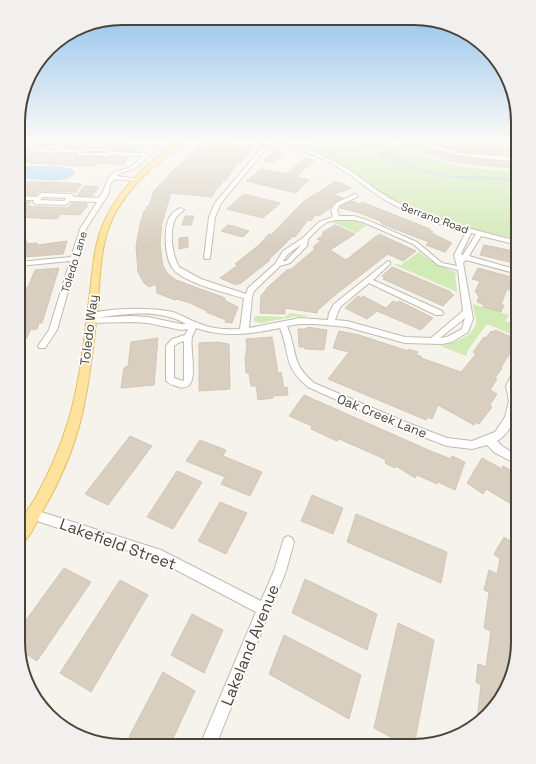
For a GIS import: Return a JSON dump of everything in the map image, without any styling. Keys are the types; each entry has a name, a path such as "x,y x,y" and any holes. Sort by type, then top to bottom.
{"main road":[{"name":"Toledo Way","path":"25,529 35,515 66,447 83,383 101,238 115,206 134,180 140,175"}],"street":[{"path":"207,258 212,217 218,203 242,175"},
{"name":"Serrano Road","path":"350,175 379,195 429,218 479,234 511,241"},
{"path":"112,177 134,180"},
{"name":"Toledo Lane","path":"42,346 53,330 83,229 106,193 107,184 112,177"},
{"path":"25,198 39,199 41,195 71,196 68,200 101,200"},
{"path":"336,218 334,210 336,206 355,196"},
{"path":"181,210 173,218 170,226 170,246 176,268 187,277 236,295 248,297"},
{"path":"244,332 248,297 253,286 278,265 288,262 303,248 305,239 319,223 336,218 350,218 365,221 415,243 438,262 462,263 511,271"},
{"path":"90,319 131,319 165,322 181,327 194,326 226,332 244,332 304,321 331,322 347,324 405,340 449,340 465,330 469,319 462,263 457,255 469,231"},
{"path":"462,263 479,234"},
{"path":"25,263 74,259"},
{"path":"331,322 333,313 337,306 388,264"},
{"path":"368,280 439,313"},
{"path":"434,339 467,312"},
{"name":"Oak Creek Lane","path":"282,324 286,334 294,368 303,380 320,390 447,442 472,445 489,440"},
{"path":"188,337 172,342 170,346 170,380 179,384 184,384 188,381 188,337 194,326"},
{"path":"511,415 499,435 489,440 498,449 511,457"},
{"name":"Lakefield Street","path":"35,515 161,556 264,609"},
{"name":"Lakeland Avenue","path":"210,739 280,571 288,542"}],"green space":[{"path":"355,175 511,175 511,237 438,219 382,193"},
{"path":"339,220 356,221 367,225 356,233 332,222"},
{"path":"419,252 435,264 455,272 457,292 395,265 401,265"},
{"path":"473,304 509,315 505,321 511,323 511,334 487,324 468,350 466,356 440,346 467,336 474,328 476,321"},
{"path":"290,313 311,316 292,317 261,323 255,322 254,320 254,317 258,316 285,317"}],"water":[{"path":"25,175 73,175 64,179 49,180 25,178"}],"building":[{"path":"169,175 230,175 226,180 223,180 219,187 217,187 212,197 171,193 162,223 160,244 163,266 168,274 176,280 225,298 224,300 238,307 232,323 225,322 226,320 206,312 207,311 190,303 177,299 175,300 157,293 156,284 149,287 144,283 138,272 136,247 144,211 146,211 147,206 149,206 154,191"},
{"path":"254,175 299,175 296,177 309,180 296,193 246,181"},
{"path":"25,182 82,184 76,192 40,191 36,195 25,195 27,190 25,190"},
{"path":"334,182 339,182 351,188 334,194 343,198 335,202 330,208 319,216 315,215 311,221 308,220 295,237 293,236 268,260 270,260 240,284 238,283 236,285 220,278 238,265 235,264 259,245 269,234 271,235 303,202"},
{"path":"84,186 99,187 92,196 77,196"},
{"path":"244,194 280,203 263,218 227,209"},
{"path":"352,201 360,204 362,202 430,229 429,230 433,232 431,233 452,243 445,252 426,245 429,242 382,224 380,221 360,213 340,208 341,206"},
{"path":"25,202 31,202 26,206 68,208 72,203 87,203 86,204 88,205 80,215 60,214 58,218 53,219 25,217"},
{"path":"185,216 194,216 191,225 182,225"},
{"path":"228,225 249,231 243,237 221,231"},
{"path":"335,225 355,234 330,250 346,260 379,234 416,251 403,261 388,254 335,295 318,310 317,313 285,308 285,314 260,313 261,296 268,287 288,269 290,270 315,249 313,248 316,246 314,246 321,241 317,239 324,235 322,234 325,233 323,232"},
{"path":"188,237 188,247 179,249 179,238"},
{"path":"25,241 27,241 26,244 37,243 39,245 67,241 63,254 25,257 27,252 25,252"},
{"path":"484,245 511,251 511,262 480,255"},
{"path":"392,267 451,292 450,293 454,295 443,306 383,279 385,278 382,276"},
{"path":"59,268 42,323 39,323 37,329 30,330 27,338 25,338 25,294 35,270"},
{"path":"478,268 511,277 511,290 507,289 501,305 504,305 501,312 483,307 484,305 477,302 479,296 477,295 478,293 475,292 480,281 472,279"},
{"path":"358,296 361,298 363,296 386,308 393,301 397,303 399,301 433,318 421,330 377,311 367,319 345,308"},
{"path":"307,327 327,330 324,350 305,349 304,347 299,347 298,329 307,329"},
{"path":"495,330 511,337 511,352 501,367 502,368 495,378 497,379 490,390 497,394 490,405 492,407 479,424 475,422 474,425 438,405 432,419 428,417 426,420 328,379 349,352 333,348 339,331 359,335 408,351 408,349 418,352 416,355 421,356 421,358 461,372 476,354 473,352 484,337 486,338 491,331 494,332"},
{"path":"272,337 278,373 281,372 284,388 287,387 288,395 273,396 273,398 258,400 256,386 251,386 249,373 246,373 246,339"},
{"path":"158,338 154,385 121,388 124,368 128,366 131,342"},
{"path":"218,342 229,344 230,389 199,391 199,343"},
{"path":"304,395 433,452 451,459 452,456 465,462 455,490 417,475 415,478 396,466 395,468 385,463 386,460 380,457 339,439 337,441 311,429 312,426 289,416"},
{"path":"130,436 152,446 108,505 85,494"},
{"path":"200,440 226,450 223,456 262,472 250,496 221,484 225,477 186,461"},
{"path":"482,458 502,469 503,466 511,471 511,504 486,489 483,494 467,483"},
{"path":"177,471 202,482 173,529 147,517"},
{"path":"312,495 343,508 333,534 301,521"},
{"path":"220,502 247,513 226,554 198,541"},
{"path":"356,514 447,552 441,583 347,542"},
{"path":"504,537 511,542 511,648 506,673 501,685 495,696 478,715 481,685 476,682 478,664 486,667 491,631 484,628 489,592 484,590 489,570 497,574 500,559 494,554"},
{"path":"64,568 91,582 37,661 26,654 25,621"},
{"path":"305,579 377,614 367,650 292,613"},
{"path":"120,580 148,595 91,692 60,673"},
{"path":"192,614 223,630 204,673 171,655"},
{"path":"398,623 434,640 415,739 394,739 374,728"},
{"path":"284,635 361,675 349,719 269,674"},
{"path":"163,672 195,691 173,739 132,739 129,737"}],"waterway":[{"path":"436,175 451,177 494,178 511,180"}]}
